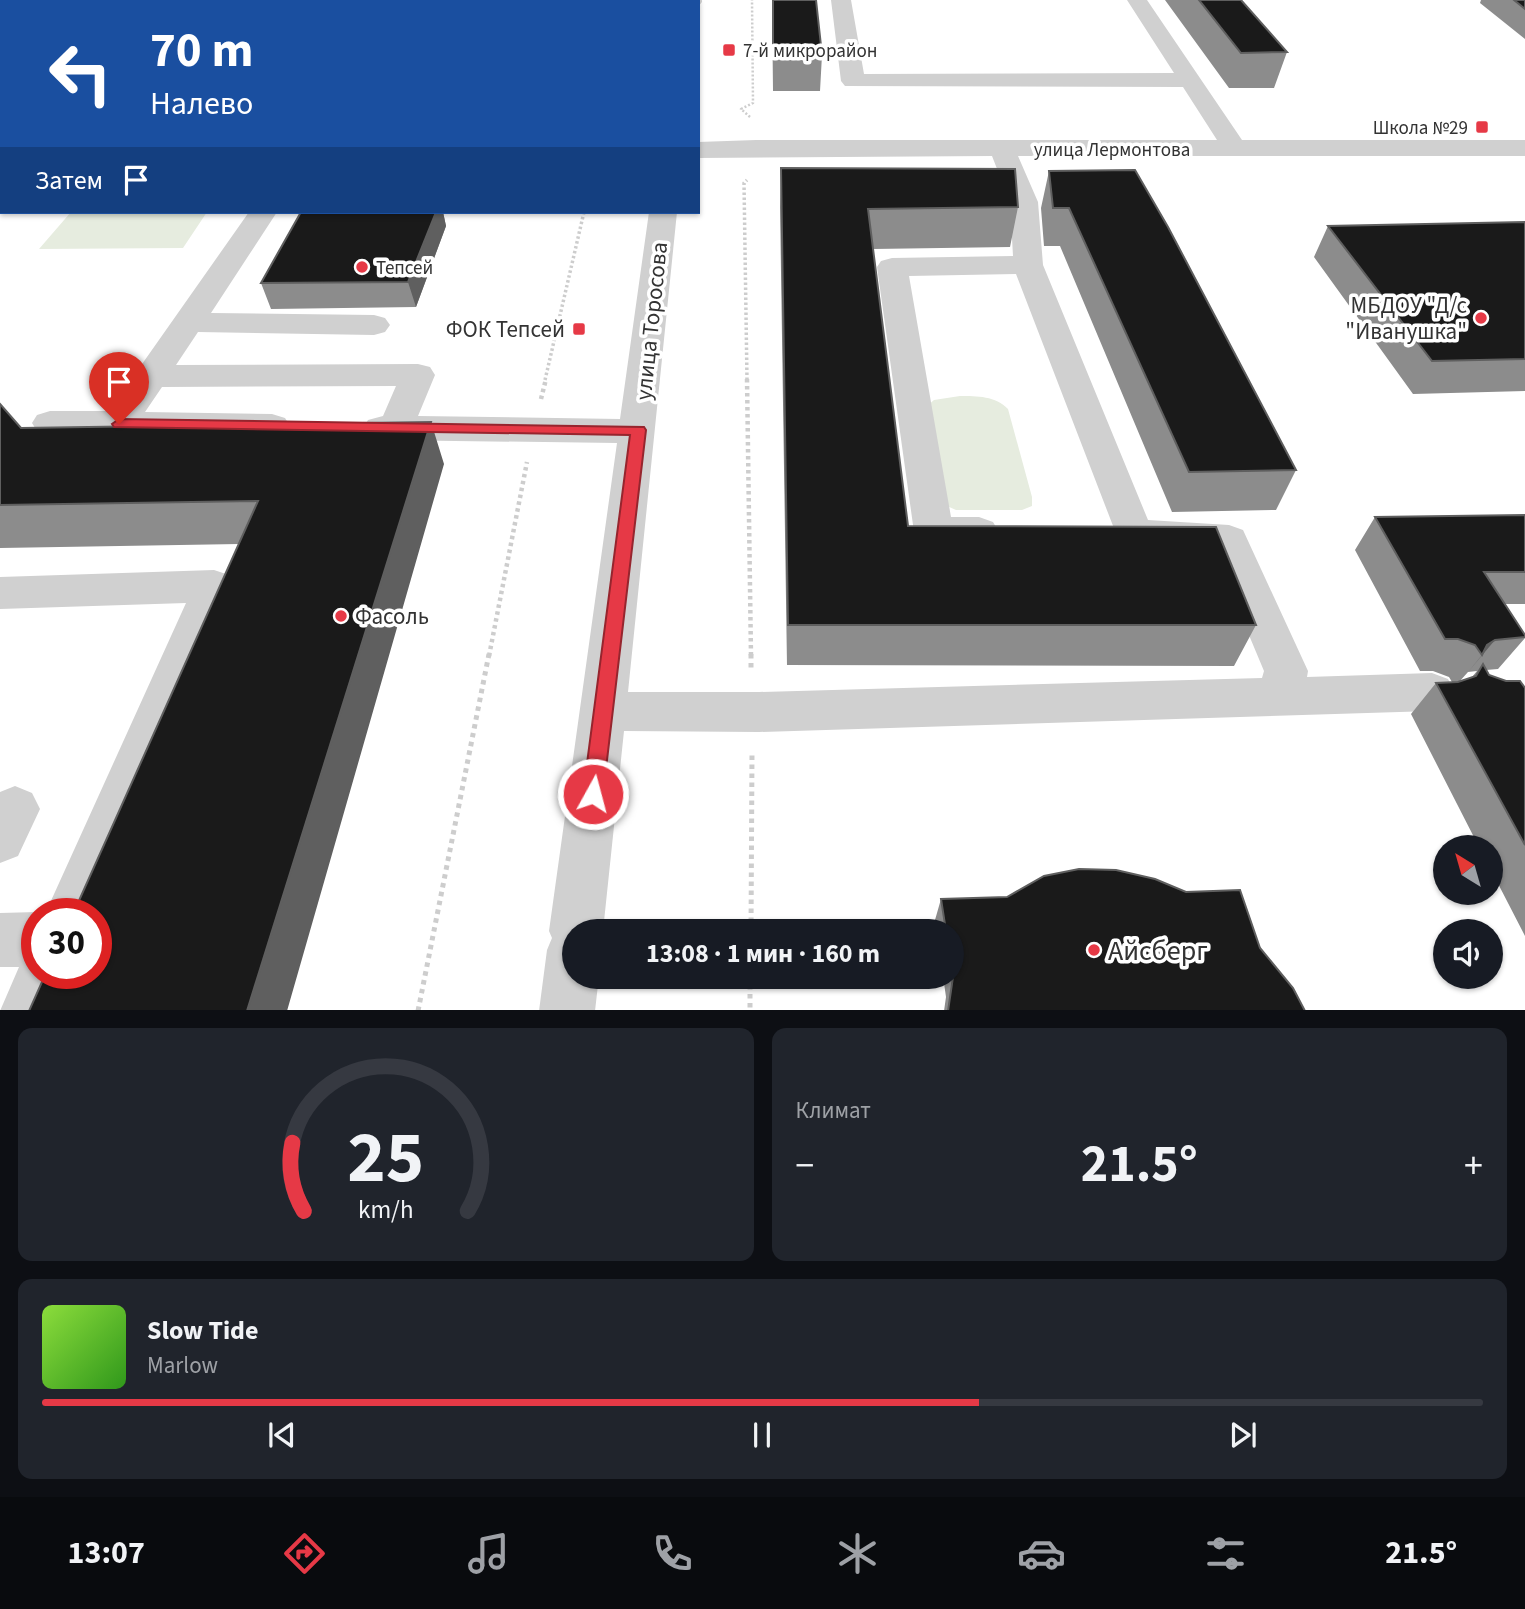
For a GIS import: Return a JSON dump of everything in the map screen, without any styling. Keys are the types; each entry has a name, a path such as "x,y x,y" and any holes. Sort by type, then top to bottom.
{"street":[{"path":"841,0 853,81 1188,80"},
{"path":"1137,0 1236,150"},
{"name":"улица Лермонтова","path":"700,150 1525,148"},
{"path":"1002,149 1024,202 1028,265 1134,534"},
{"path":"119,424 262,214"},
{"name":"улица Торосова","path":"577,919 663,214"},
{"path":"1014,533 934,532 892,267 1028,265"},
{"path":"189,322 374,325"},
{"path":"153,376 418,375 396,428"},
{"path":"50,423 299,426"},
{"path":"355,427 638,430"},
{"path":"1094,534 1228,540 1286,671 1280,697"},
{"path":"0,593 214,586 78,898"},
{"path":"603,711 752,712 1432,692"},
{"path":"0,940 21,939"},
{"path":"28,1010 37,989"},
{"path":"567,1010 569,989"}],"path":[{"path":"741,109 753,103 752,0"},
{"path":"744,183 752,712 751,919"},
{"path":"418,1010 533,430 583,214"},
{"path":"750,989 750,1010"}],"shaded area":[{"path":"69,214 206,214 183,248 39,249"},
{"path":"960,396 992,399 1008,409 1032,497 1032,506 1022,510 956,510 947,506 927,406 934,400"}],"building":[{"path":"773,0 816,0 822,55 773,55"},
{"path":"1199,0 1241,0 1287,52 1241,53"},
{"path":"1514,0 1525,0 1525,9"},
{"path":"781,168 1015,169 1018,207 868,209 908,526 1216,527 1256,625 788,625"},
{"path":"1135,170 1168,227 1296,470 1189,472 1069,208 1053,208 1049,171"},
{"path":"300,214 435,214 408,282 261,283"},
{"name":"МБДОУ \"Д/с \"Иванушка\"","path":"1525,222 1525,359 1432,361 1328,226"},
{"path":"0,404 21,428 431,422 247,1010 29,1010 39,989 112,989 112,898 80,898 258,501 0,505"},
{"path":"1525,515 1525,572 1484,572 1525,637 1495,640 1487,645 1482,655 1475,645 1458,639 1445,639 1375,517"},
{"path":"1483,664 1489,675 1506,681 1520,681 1525,688 1525,845 1436,683 1458,682 1476,676"},
{"name":"Айсберг","path":"1079,869 1116,870 1155,879 1186,892 1240,890 1260,948 1293,988 1304,1010 948,1010 951,989 964,989 964,919 944,919 941,899 1007,897 1044,876"}],"place":[{"name":"7-й микрорайон","path":"729,50"},
{"name":"Школа №29","path":"1482,127"},
{"name":"Тепсей","path":"362,267"},
{"name":"МБДОУ \"Д/с \"Иванушка\"","path":"1481,318"},
{"name":"ФОК Тепсей","path":"579,329"},
{"name":"Фасоль","path":"341,616"},
{"name":"Айсберг","path":"1094,950"}],"route":[{"path":"119,424 638,430 593,794"}]}
